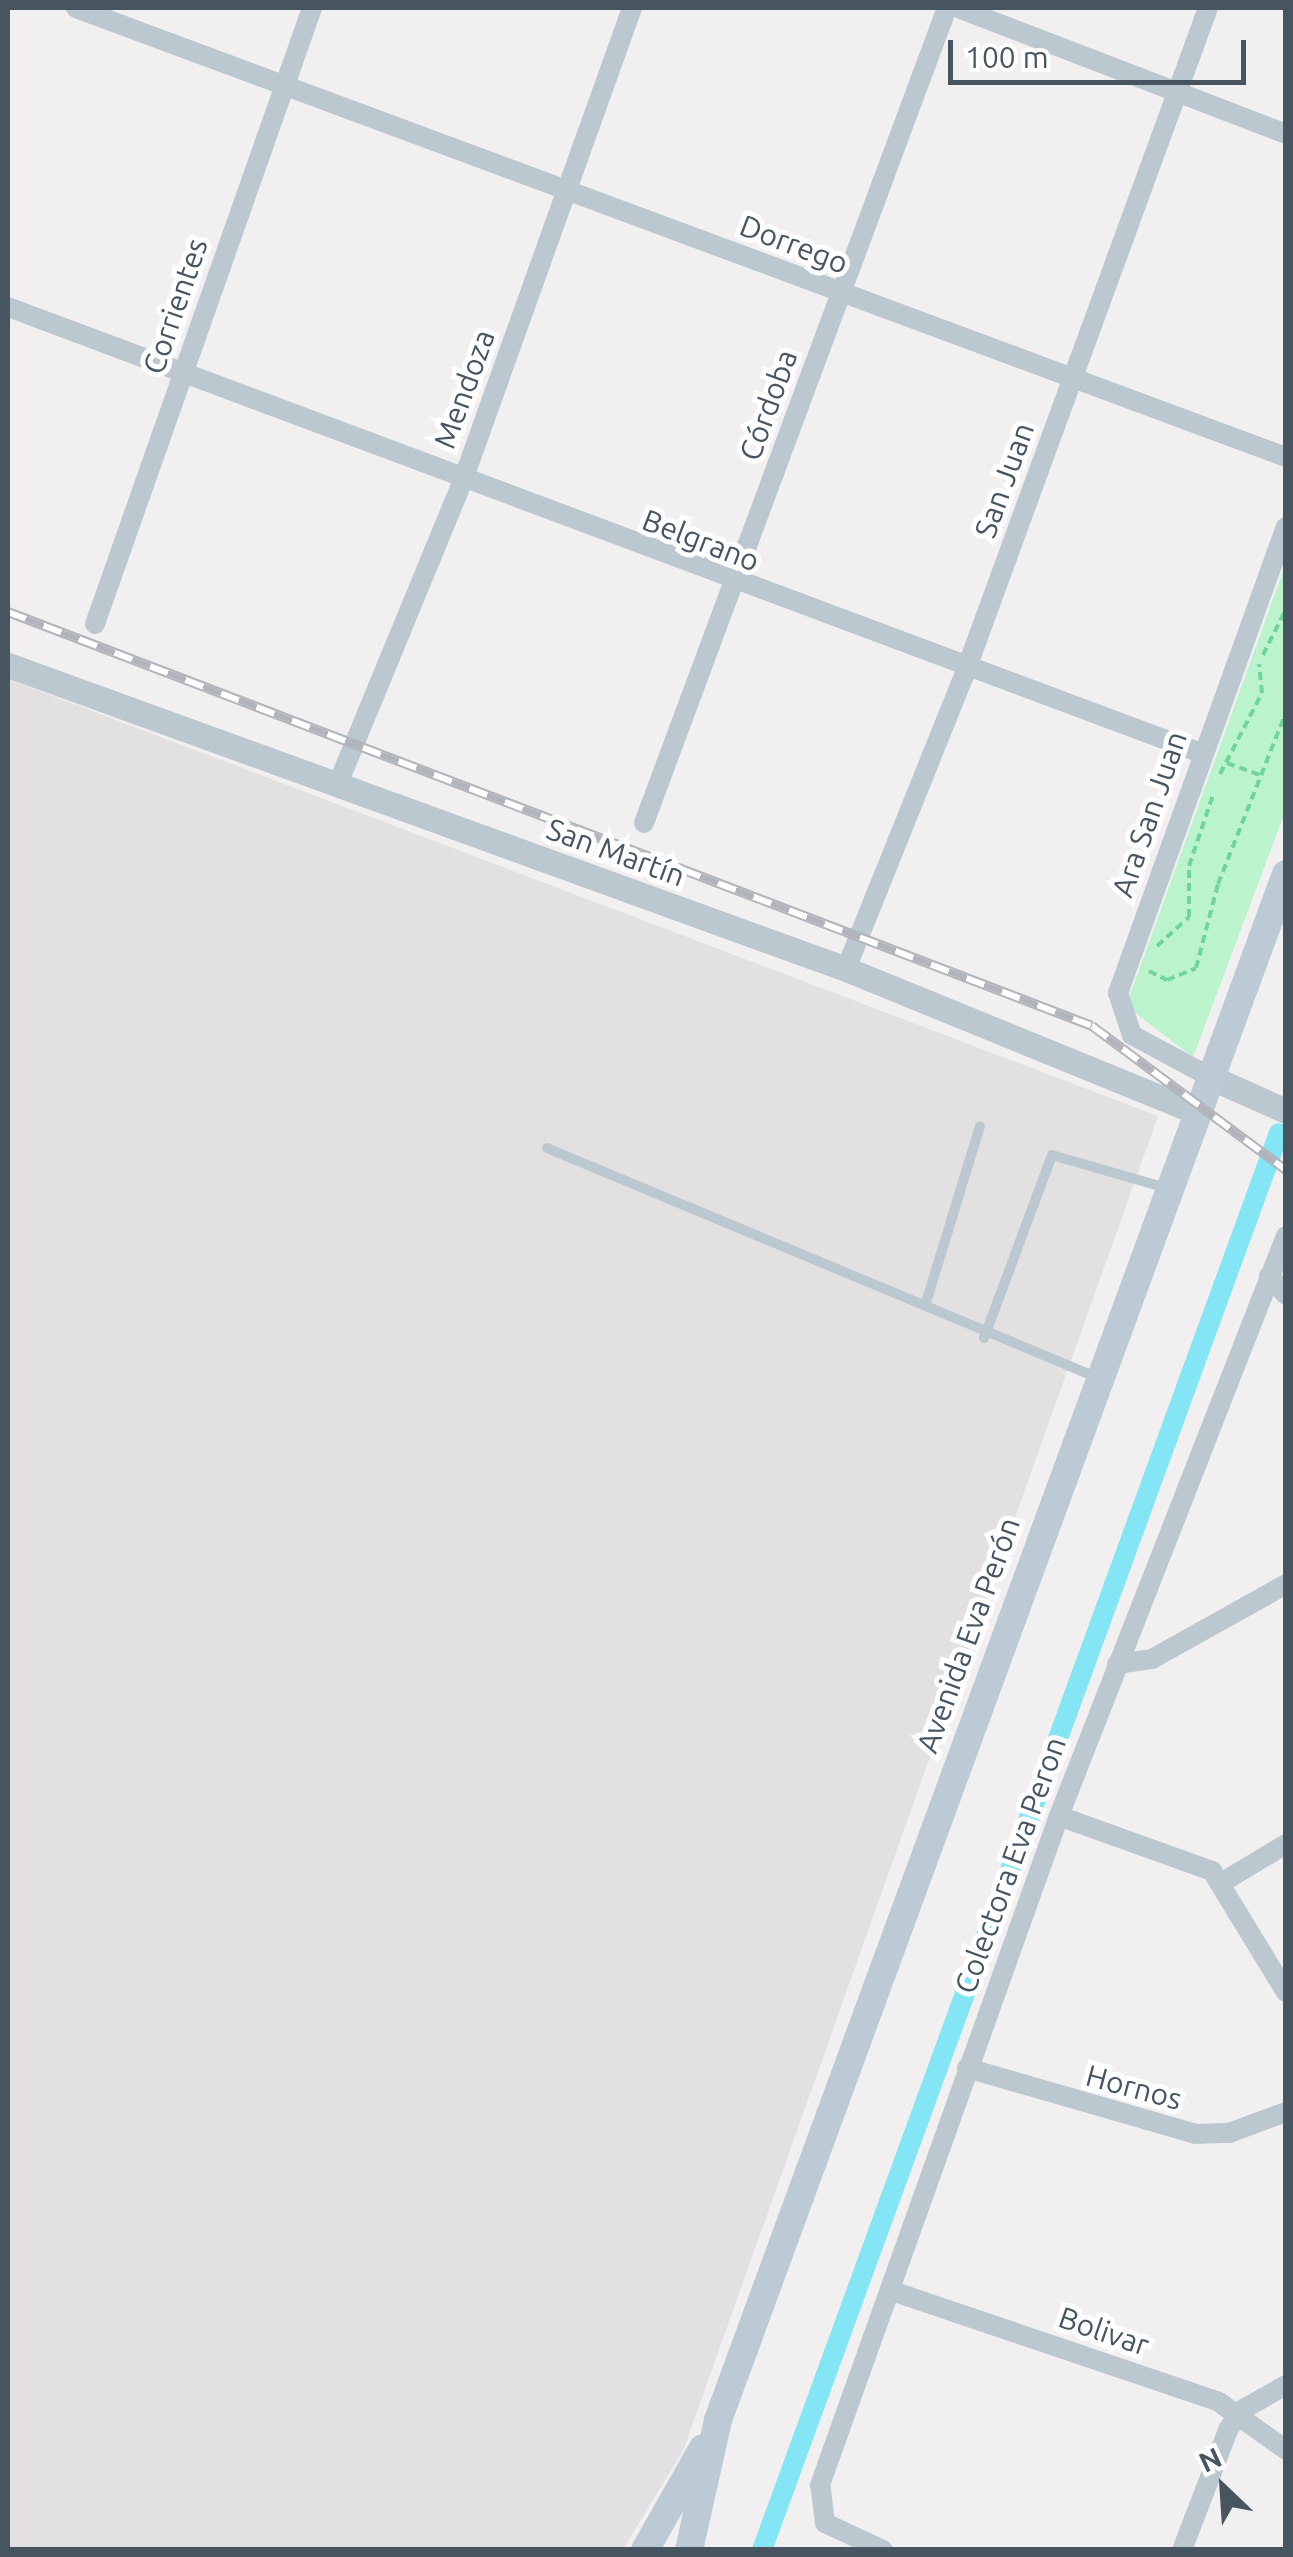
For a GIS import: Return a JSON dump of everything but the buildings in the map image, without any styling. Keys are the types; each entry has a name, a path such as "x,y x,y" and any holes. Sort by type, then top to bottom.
{"main road":[{"name":"Avenida Eva Perón","path":"688,2550 718,2420 1096,1377 1286,874"},
{"name":"Avenida Eva Perón","path":"645,2550 718,2420"}],"street":[{"name":"Dorrego","path":"76,8 1072,381 1286,457"},
{"name":"Corrientes","path":"95,624 312,8"},
{"name":"Mendoza","path":"337,786 463,480 632,8"},
{"name":"Córdoba","path":"644,823 947,8"},
{"path":"958,8 1286,134"},
{"name":"San Juan","path":"846,969 966,670 1208,8"},
{"name":"Belgrano","path":"8,308 734,585 1201,753"},
{"name":"Ara San Juan","path":"1210,1077 1132,1035 1117,1008 1201,753 1286,528"},
{"name":"San Martín","path":"8,665 846,969 1197,1112"},
{"path":"1210,1077 1286,1111"},
{"name":"Colectora Eva Peron","path":"883,2550 825,2522 820,2485 1059,1816 1286,1236"},
{"path":"1269,1276 1286,1295"},
{"path":"1117,1664 1152,1659 1286,1584"},
{"path":"1059,1816 1194,1860 1221,1883 1286,1992"},
{"path":"1221,1883 1286,1844"},
{"name":"Hornos","path":"966,2068 1195,2134 1286,2112"},
{"name":"Bolivar","path":"892,2291 1240,2411 1286,2450"},
{"path":"1182,2550 1240,2411 1286,2385"}],"lane":[{"path":"925,1306 980,1126"},
{"path":"547,1148 925,1306 984,1338 1096,1377"},
{"path":"984,1338 1052,1155 1166,1188"}],"path":[{"path":"1286,609 1259,664 1262,692 1226,762 1189,866 1190,917 1148,958 1157,980 1196,968 1260,775 1286,712"},
{"path":"1201,753 1260,775"}],"shaded area":[{"path":"8,679 1158,1116 683,2451 623,2549 8,2549"}],"green space":[{"path":"1285,566 1285,812 1193,1057 1126,1006"}],"waterway":[{"path":"762,2550 1279,1133"}],"railway":[{"path":"8,612 1092,1026 1286,1170"}]}
